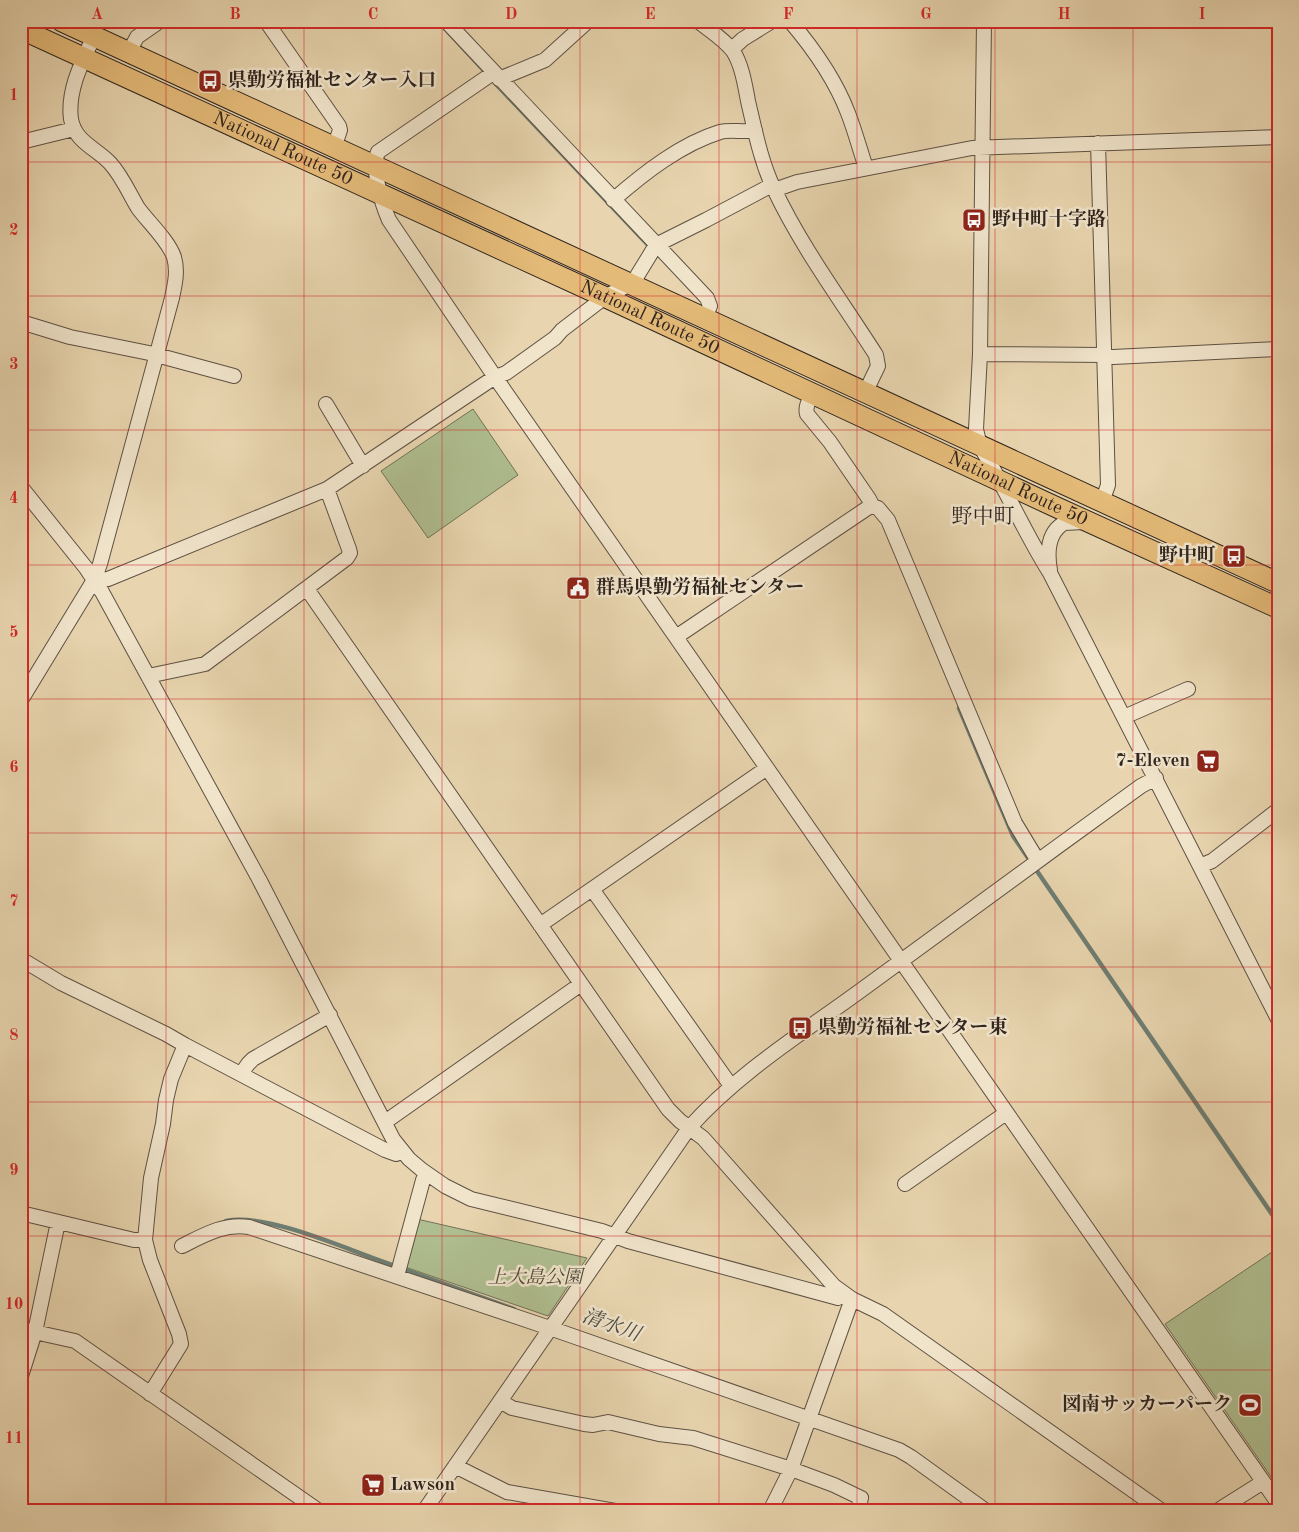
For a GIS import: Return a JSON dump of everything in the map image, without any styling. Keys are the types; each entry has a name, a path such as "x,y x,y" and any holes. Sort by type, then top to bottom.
{"highway":[{"name":"National Route 50","path":"61,21 1278,583"},
{"name":"National Route 50","path":"21,28 606,297 1090,523 1278,608"}],"street":[{"path":"129,52 137,37 160,21"},
{"path":"266,21 339,126 340,130 334,148"},
{"path":"446,21 707,298 710,306 705,319"},
{"path":"588,21 545,60 496,76 381,149 376,155 376,166 380,193 386,212 396,231 495,377 1278,1503"},
{"path":"698,21 732,49 743,76 755,130 773,187 809,253 876,355 878,366 865,393"},
{"path":"732,49 743,39 772,21"},
{"path":"790,21 824,66 839,92 848,112 866,168"},
{"path":"984,21 980,354 976,429 980,446 1050,573 1277,1017"},
{"path":"21,700 94,580 100,564 176,278 176,266 168,245 138,208 108,161 84,143 74,130 70,107 78,73 94,36"},
{"path":"21,142 74,130"},
{"path":"613,200 671,156 697,141 723,131 755,130"},
{"path":"94,580 108,579 327,489 495,377 506,373 555,338 562,330 606,297 630,284 656,245 773,187 983,147 1278,137"},
{"path":"1098,143 1108,485 1102,502"},
{"path":"21,322 70,337 156,355 234,376"},
{"path":"980,354 1104,355 1113,357 1278,349"},
{"path":"814,394 806,409 809,419 830,442 869,499 870,505"},
{"path":"326,404 363,466"},
{"path":"21,487 94,580 259,879 384,1122 409,1159 445,1186 471,1199 602,1231 628,1241 806,1290 838,1298 848,1297"},
{"path":"148,676 205,664 349,556 350,553 327,489"},
{"path":"676,637 870,505"},
{"path":"870,505 878,508 888,520 1016,823 1024,840 1038,861"},
{"path":"1050,573 1049,544 1056,529 1064,523 1090,523"},
{"path":"307,589 668,1109 703,1138 834,1286 848,1297 883,1314 1162,1511"},
{"path":"1124,716 1188,688"},
{"path":"540,925 767,768"},
{"path":"428,1510 455,1466 690,1128 714,1102 731,1086 901,961 1141,786 1156,778"},
{"path":"1200,866 1212,861 1278,810"},
{"path":"592,889 731,1086"},
{"path":"21,959 61,983 180,1042 384,1150 396,1154 402,1151"},
{"path":"384,1122 581,984"},
{"path":"241,1074 253,1059 330,1015"},
{"path":"150,1394 180,1348 181,1339 150,1260 145,1240 151,1178 162,1131 166,1100 180,1042"},
{"path":"905,1184 1006,1113"},
{"path":"397,1276 423,1180 427,1174"},
{"path":"21,1213 134,1240 145,1240"},
{"path":"21,1376 35,1332 58,1222"},
{"path":"182,1246 228,1226 249,1227 551,1328 905,1454 986,1511"},
{"path":"770,1511 791,1469 848,1297"},
{"path":"21,1329 75,1341 319,1511"},
{"path":"500,1401 512,1408 584,1424 593,1425 608,1422 659,1434 693,1438 791,1469 834,1485 860,1504"},
{"path":"455,1466 507,1492 614,1511"},
{"path":"1217,1511 1263,1482"}],"green space":[{"path":"473,409 518,475 428,538 381,471"},
{"name":"上大島公園","path":"417,1219 587,1258 548,1316 405,1267"},
{"name":"図南サッカーパーク","path":"1278,1248 1278,1487 1165,1324"}],"waterway":[{"path":"438,21 488,75"},
{"path":"495,83 649,246"},
{"path":"959,708 1013,836 1278,1223"},
{"name":"清水川","path":"226,1221 260,1222 320,1238 514,1309"}],"place":[{"name":"県勤労福祉センター入口","path":"210,81"},
{"name":"野中町十字路","path":"974,220"},
{"name":"野中町","path":"1234,556"},
{"name":"群馬県勤労福祉センター","path":"578,588"},
{"name":"7-Eleven","path":"1208,761"},
{"name":"県勤労福祉センター東","path":"800,1028"},
{"name":"図南サッカーパーク","path":"1250,1405"},
{"name":"Lawson","path":"373,1485"}],"district":[{"name":"野中町","path":"983,517"}]}
